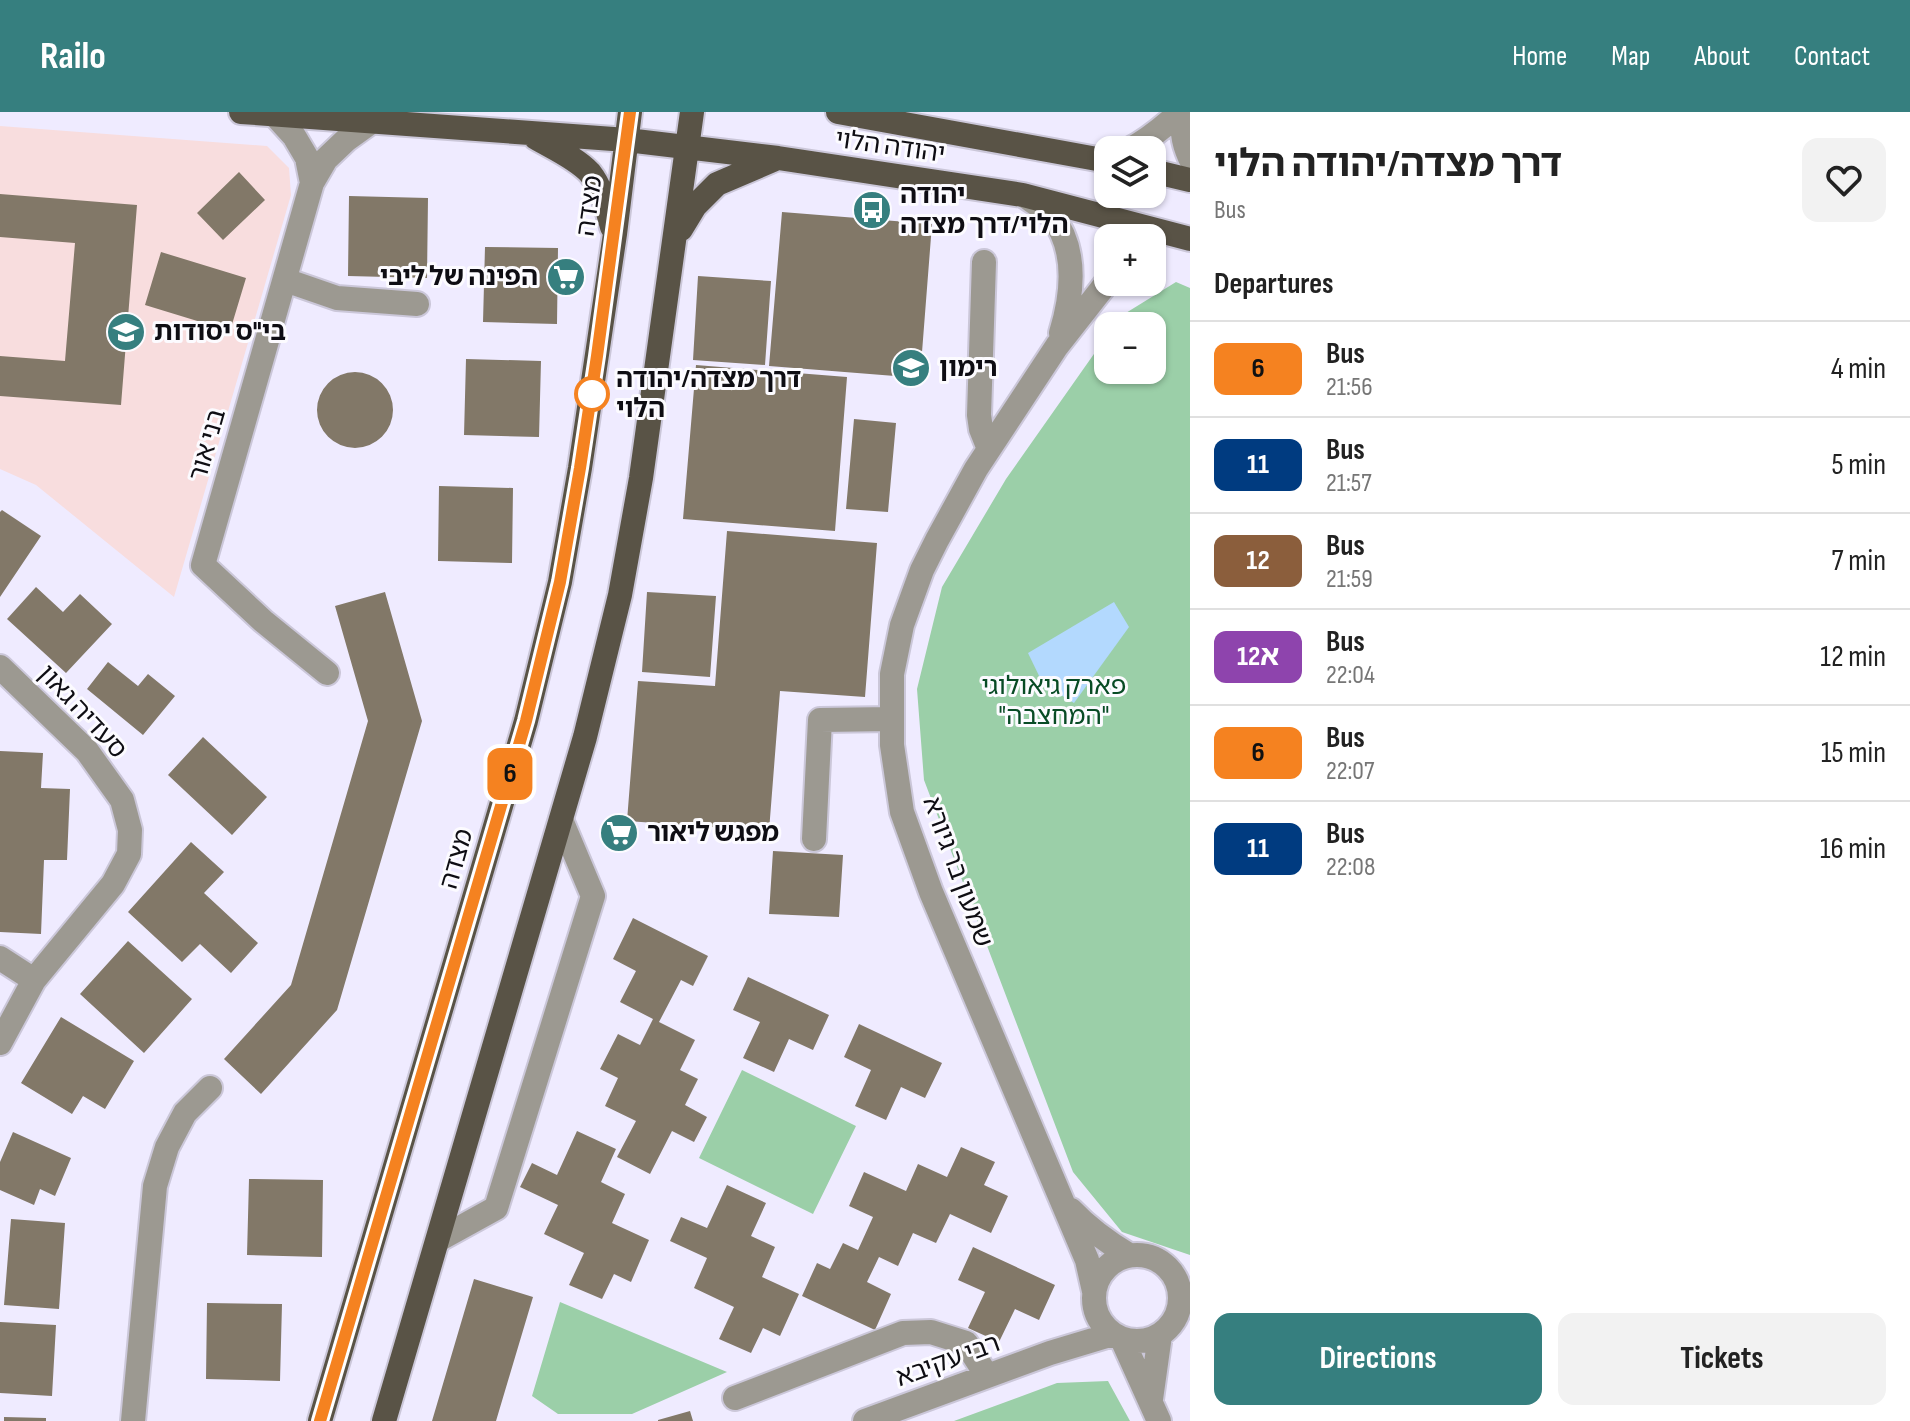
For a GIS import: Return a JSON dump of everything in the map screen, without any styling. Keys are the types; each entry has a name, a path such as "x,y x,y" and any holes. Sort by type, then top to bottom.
{"main road":[{"name":"יהודה הלוי","path":"241,112 627,140 778,158 1023,195 1172,239"},
{"name":"מצדה","path":"320,1421 526,721 563,568 583,453 630,112"},
{"path":"384,1421 585,737 620,595 641,478 692,112"},
{"name":"יהודה הלוי","path":"838,112 1094,158"},
{"path":"526,133 564,153 590,173 603,197 615,234"},
{"path":"676,238 695,206 717,184 778,158"},
{"path":"1166,174 1190,180"}],"street":[{"path":"1150,136 1180,112"},
{"path":"1187,112 1182,135 1190,158"},
{"path":"274,114 294,136 307,158 312,183"},
{"name":"בני אור","path":"327,673 263,621 203,565 312,183 326,159 371,122"},
{"name":"שמעון בר גיורא","path":"1023,195 1050,214 1064,238 1071,268 1069,307 1057,346"},
{"path":"984,262 979,415 989,449"},
{"path":"285,280 337,298 417,304"},
{"name":"שמעון בר גיורא","path":"1094,1298 1087,1260 931,892 902,812 892,745 892,674 902,625 932,550 976,469 1057,346 1096,296"},
{"name":"סעדיה גאון","path":"0,667 87,751 122,800 130,830 129,854 113,884 34,980 0,1043"},
{"path":"814,839 820,720 892,719"},
{"path":"438,1240 496,1208 593,896 561,820"},
{"path":"0,958 34,980"},
{"path":"133,1421 155,1186 167,1147 185,1113 210,1088"},
{"name":"שמעון בר גיורא","path":"1062,1200 1088,1227 1129,1255"},
{"path":"1155,1411 1180,1305 1176,1280 1180,1272 1144,1255 1129,1255 1106,1268 1099,1278 1094,1298 1098,1317 1104,1327 1118,1336 1135,1341 1148,1340 1173,1327"},
{"name":"רבי עקיבא","path":"1050,1353 1080,1326 1094,1298"},
{"path":"735,1398 903,1333 931,1332 966,1343 987,1376"},
{"path":"1118,1336 1155,1411"},
{"name":"רבי עקיבא","path":"865,1421 1050,1353 1118,1336"}],"shaded area":[{"name":"בי\"ס יסודות","path":"0,126 267,146 289,168 291,195 174,597 36,485 0,469"}],"green space":[{"name":"פארק גיאולוגי \"המחצבה\"","path":"1176,282 1190,288 1190,1255 1122,1232 1073,1172 924,780 917,689 942,587 1006,479 1094,354 1094,384 1166,384 1166,312 1127,312 1153,296 1166,296 1166,288"},
{"path":"742,1070 856,1126 813,1214 699,1158"},
{"path":"560,1302 727,1372 632,1414 558,1414 532,1396"},
{"path":"1108,1381 1130,1421 954,1421 1057,1383"}],"water":[{"path":"1114,602 1129,627 1074,703 1043,684 1028,653"}],"building":[{"path":"239,172 265,200 223,240 197,213"},
{"path":"0,194 137,205 121,405 0,396 0,356 65,361 75,243 0,237"},
{"path":"349,196 428,198 427,278 348,276"},
{"path":"782,212 932,224 920,378 769,366"},
{"path":"485,247 558,248 557,324 483,322"},
{"path":"161,252 246,278 230,331 145,305"},
{"path":"698,276 771,281 765,365 693,360"},
{"path":"466,359 541,361 539,437 464,435"},
{"path":"696,365 847,377 835,531 683,519"},
{"path":"355,372 369,375 382,383 390,396 393,410 390,424 382,437 369,445 355,448 341,445 328,437 320,424 317,410 320,396 328,383 341,375"},
{"path":"854,419 896,423 888,512 846,509"},
{"path":"439,486 513,488 512,563 438,561"},
{"path":"2,510 41,536 0,597 0,512"},
{"path":"727,531 877,543 865,697 780,691 769,831 627,821 638,681 715,686"},
{"path":"36,587 63,612 80,594 112,624 66,673 7,619"},
{"path":"385,592 422,721 337,1010 261,1094 224,1059 291,985 368,721 335,606"},
{"path":"647,592 716,596 710,677 642,672"},
{"path":"108,662 138,686 148,674 175,696 143,735 87,689"},
{"path":"203,737 267,797 232,835 168,775"},
{"path":"0,751 43,753 41,788 70,789 67,860 44,860 41,934 0,932"},
{"path":"191,842 224,872 204,893 258,943 231,973 200,944 182,962 128,912"},
{"path":"773,851 843,855 839,917 769,914"},
{"path":"633,918 708,956 693,986 681,980 659,1022 695,1040 680,1070 698,1079 685,1105 707,1117 694,1142 672,1131 650,1174 617,1157 636,1121 605,1106 618,1078 600,1069 618,1034 640,1045 653,1019 620,1002 636,971 613,959"},
{"path":"128,941 192,999 144,1053 80,994"},
{"path":"748,977 829,1015 813,1050 789,1039 774,1072 743,1058 760,1022 733,1010"},
{"path":"61,1017 134,1061 105,1109 83,1096 72,1114 21,1083"},
{"path":"859,1024 942,1063 925,1098 901,1087 886,1120 855,1106 871,1070 844,1057"},
{"path":"577,1131 616,1149 601,1182 625,1194 612,1223 649,1240 631,1282 614,1274 602,1299 569,1285 584,1253 544,1234 558,1205 520,1187 532,1163 557,1175"},
{"path":"13,1132 71,1158 55,1196 40,1189 34,1205 0,1190 0,1162"},
{"path":"961,1147 995,1162 984,1185 1008,1196 991,1233 950,1214 936,1243 913,1233 898,1266 879,1257 867,1282 891,1294 875,1330 802,1296 817,1263 830,1269 843,1243 858,1250 873,1217 849,1206 864,1172 906,1191 918,1164 947,1177"},
{"path":"249,1179 323,1180 322,1257 247,1255"},
{"path":"727,1185 766,1203 751,1236 775,1247 762,1277 799,1294 780,1336 763,1328 751,1353 719,1339 734,1307 694,1288 707,1258 670,1241 681,1217 707,1228"},
{"path":"11,1219 65,1223 59,1309 4,1305"},
{"path":"973,1247 1055,1285 1039,1320 1015,1309 999,1342 968,1328 985,1292 958,1280"},
{"path":"474,1279 533,1297 496,1421 432,1421"},
{"path":"207,1303 282,1304 280,1381 206,1379"},
{"path":"0,1322 56,1325 52,1396 0,1393"},
{"path":"690,1411 693,1421 658,1421 658,1420"},
{"path":"4,1417 46,1418 46,1421 4,1421"}],"bus line":[{"name":"6","path":"320,1421 526,721 560,582 597,356 630,112"}],"place":[{"name":"יהודה הלוי/דרך מצדה","path":"872,210"},
{"name":"הפינה של ליבי","path":"566,277"},
{"name":"בי\"ס יסודות","path":"126,332"},
{"name":"רימון","path":"911,368"},
{"name":"דרך מצדה/יהודה הלוי","path":"592,394"},
{"name":"מפגש ליאור","path":"619,833"}]}
